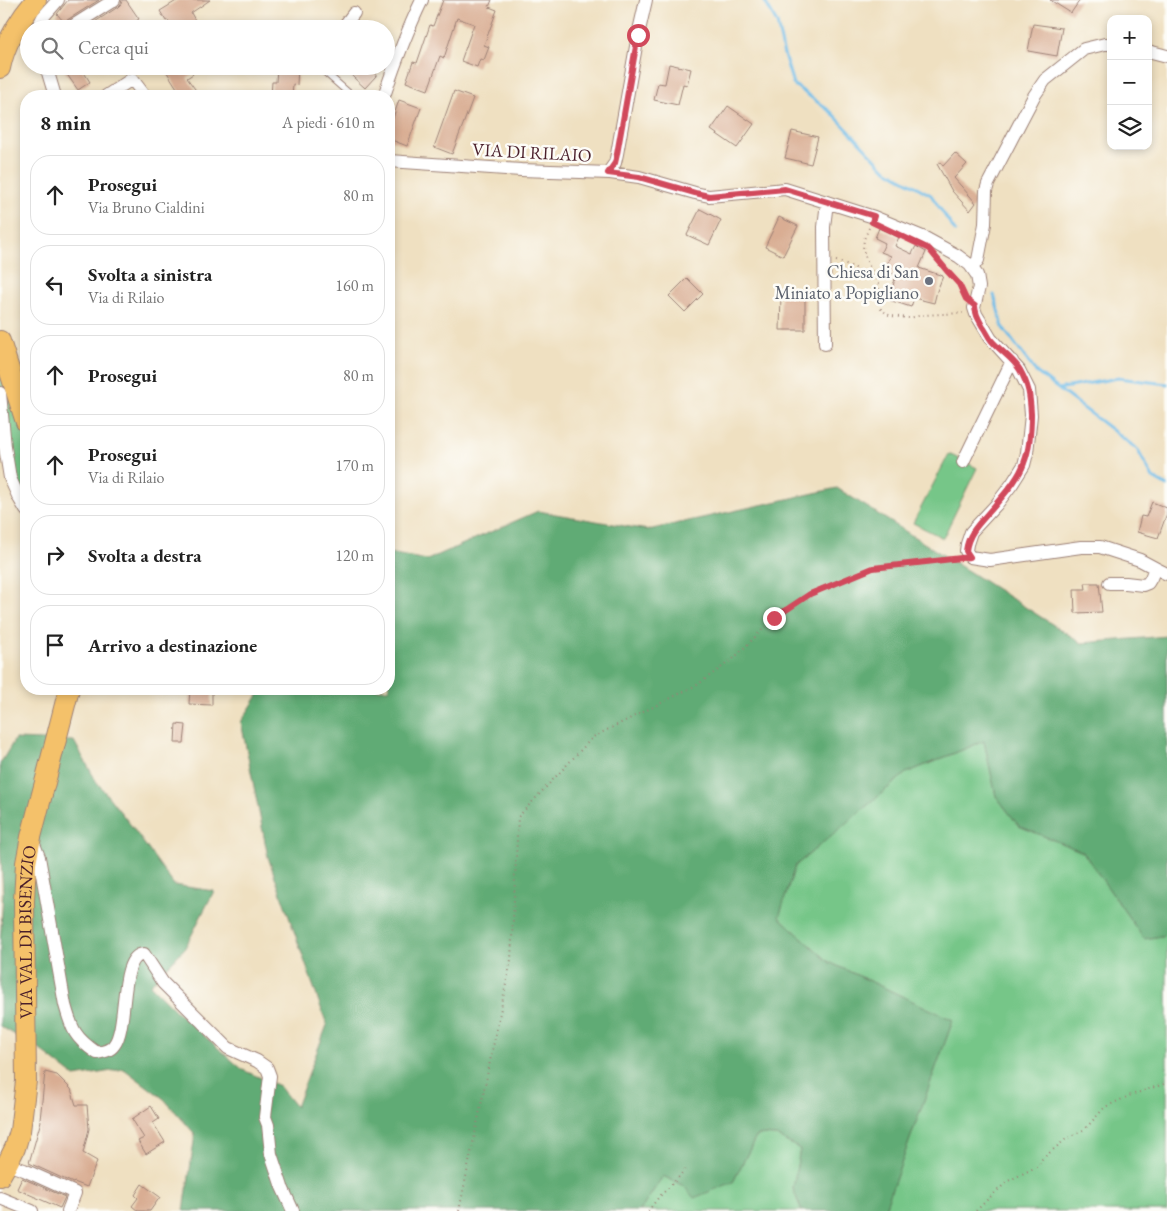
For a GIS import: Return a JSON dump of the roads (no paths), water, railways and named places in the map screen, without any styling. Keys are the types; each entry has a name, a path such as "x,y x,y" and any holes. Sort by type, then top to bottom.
{"main road":[{"path":"20,20 36,0"},
{"path":"0,68 2,57 20,20"},
{"path":"0,341 20,403"},
{"name":"VIA VAL DI BISENZIO","path":"4,1170 15,1148 20,1131 26,1081 24,901 26,863 67,695"}],"street":[{"path":"42,20 58,0"},
{"path":"82,20 114,0"},
{"path":"395,49 408,29 422,0"},
{"path":"608,173 615,163 617,154 646,0"},
{"path":"349,20 354,13"},
{"path":"1107,45 1084,49 1045,80 1034,96 986,191 985,224 978,260 972,268 977,275 979,287 975,309 991,340 1019,370 1029,390 1031,415 1024,465 996,505 971,532 966,544 966,551 970,557 990,560 1081,547 1100,547 1140,560 1167,574"},
{"path":"1152,51 1167,56"},
{"path":"49,75 53,90"},
{"path":"385,90 388,75"},
{"path":"115,90 132,79 140,90"},
{"name":"VIA DI RILAIO","path":"395,161 521,170 608,173 639,177 709,196 785,189 874,216 944,247 972,268"},
{"path":"825,344 824,227 827,202"},
{"path":"964,462 1012,361"},
{"path":"0,392 10,478 20,500"},
{"path":"1109,583 1143,585 1148,583 1154,568"},
{"path":"31,837 41,864 65,1005 77,1037 97,1053 106,1051 114,1046 122,1026 128,970 134,958 139,954 144,954 163,982 228,1048 257,1061 267,1068 270,1076 265,1117 268,1125 271,1154 292,1211"},
{"path":"4,1170 24,1170 75,1193 68,1211"},
{"path":"0,1198 32,1211"}],"lane":[{"path":"328,75 345,90"}],"waterway":[{"path":"764,0 777,23 793,84 831,112 885,169 931,195 955,231"},
{"path":"994,295 1003,328 1036,372 1137,449 1153,478 1167,486"},
{"path":"1058,389 1118,378 1167,384"}],"place":[{"name":"Chiesa di San Miniato a Popigliano","path":"929,281"}]}
